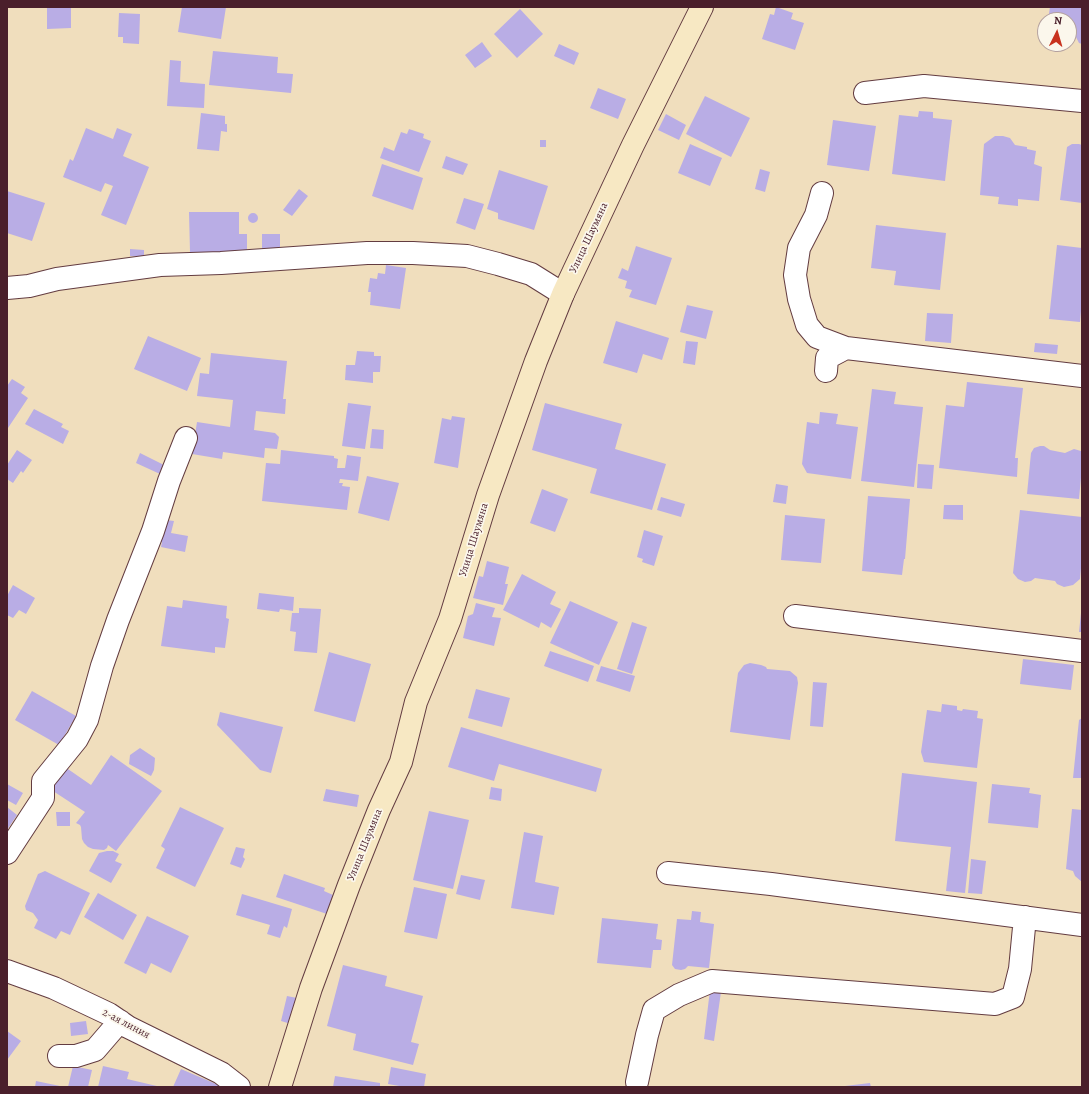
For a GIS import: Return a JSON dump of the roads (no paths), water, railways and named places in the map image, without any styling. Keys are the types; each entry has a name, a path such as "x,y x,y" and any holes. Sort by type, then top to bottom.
{"street":[{"name":"Улица Шаумяна","path":"280,1087 311,988 327,944 379,810 401,762 416,702 450,619 488,495 536,361 563,294 633,144 702,7"},
{"path":"865,93 924,86 1082,101"},
{"path":"822,193 816,215 799,248 795,275 799,299 807,325 817,337 846,348 1082,376"},
{"path":"7,288 29,286 57,279 160,265 221,263 367,253 413,253 467,256 498,264 532,274 563,294"},
{"path":"826,371 827,358 846,348"},
{"path":"7,853 43,798 43,780 77,739 87,720 102,666 116,626 153,531 169,481 186,438"},
{"path":"795,616 1082,651"},
{"path":"668,873 771,884 1082,925"},
{"path":"637,1082 646,1035 654,1010 679,995 712,980 995,1004 1013,997 1020,969 1025,917"},
{"name":"2-ая линия","path":"7,972 54,988 109,1014 128,1027 221,1073 239,1087"},
{"path":"59,1056 76,1056 95,1050 120,1021"}]}
